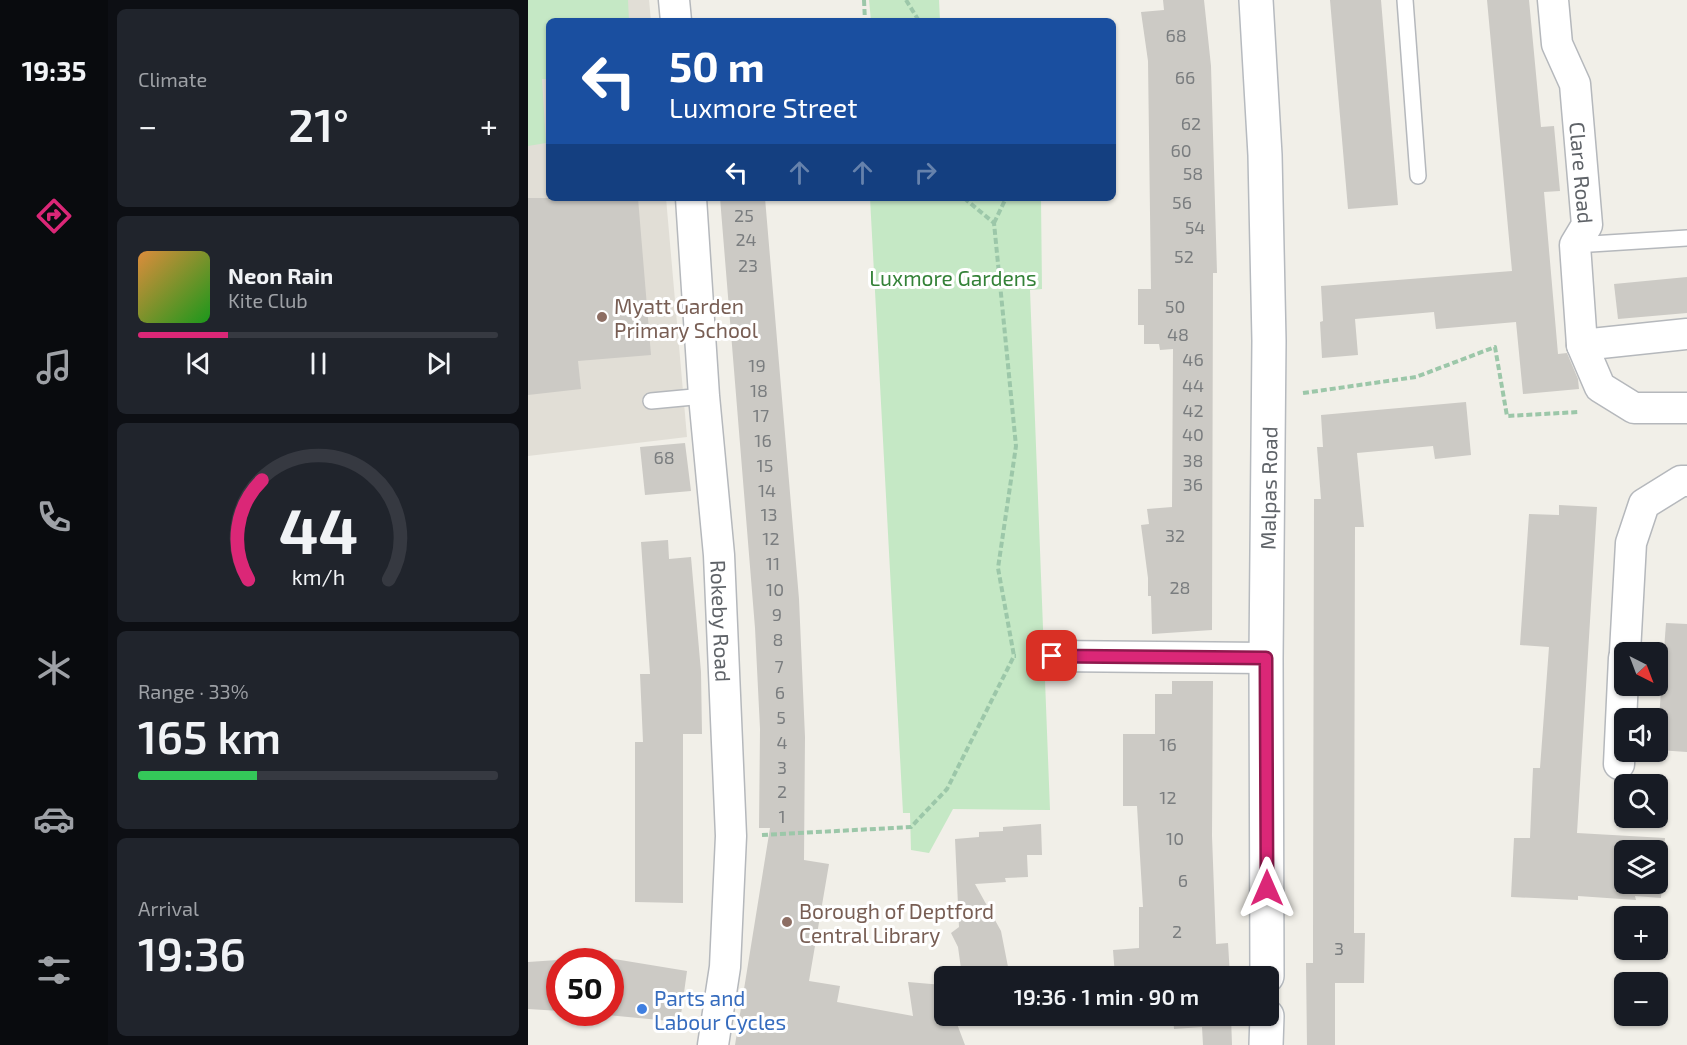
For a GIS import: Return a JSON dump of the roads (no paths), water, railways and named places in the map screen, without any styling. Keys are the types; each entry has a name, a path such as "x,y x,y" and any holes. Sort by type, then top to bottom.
{"main road":[{"name":"Malpas Road","path":"1256,0 1265,155 1269,318 1266,658 1267,966"},
{"path":"1266,1045 1267,1026"}],"street":[{"path":"674,0 676,18"},
{"name":"Clare Road","path":"1554,0 1557,44 1575,84 1587,225 1575,245 1582,345 1600,387 1634,408 1687,408"},
{"name":"Rokeby Road","path":"691,201 704,396 718,555 731,836 725,967 713,1045"},
{"path":"1582,345 1687,334"},
{"path":"1626,642 1631,543 1644,504 1681,481 1687,481"},
{"path":"1052,656 1266,658"},
{"path":"1619,764 1622,696"}],"lane":[{"path":"1405,0 1418,176"},
{"path":"1575,245 1687,238"},
{"path":"651,401 704,396"}],"place":[{"name":"Myatt Garden Primary School","path":"602,317"},
{"name":"Borough of Deptford Central Library","path":"787,922"},
{"name":"Parts and Labour Cycles","path":"642,1009"}],"park label":[{"name":"Luxmore Gardens","path":"953,277"}]}
